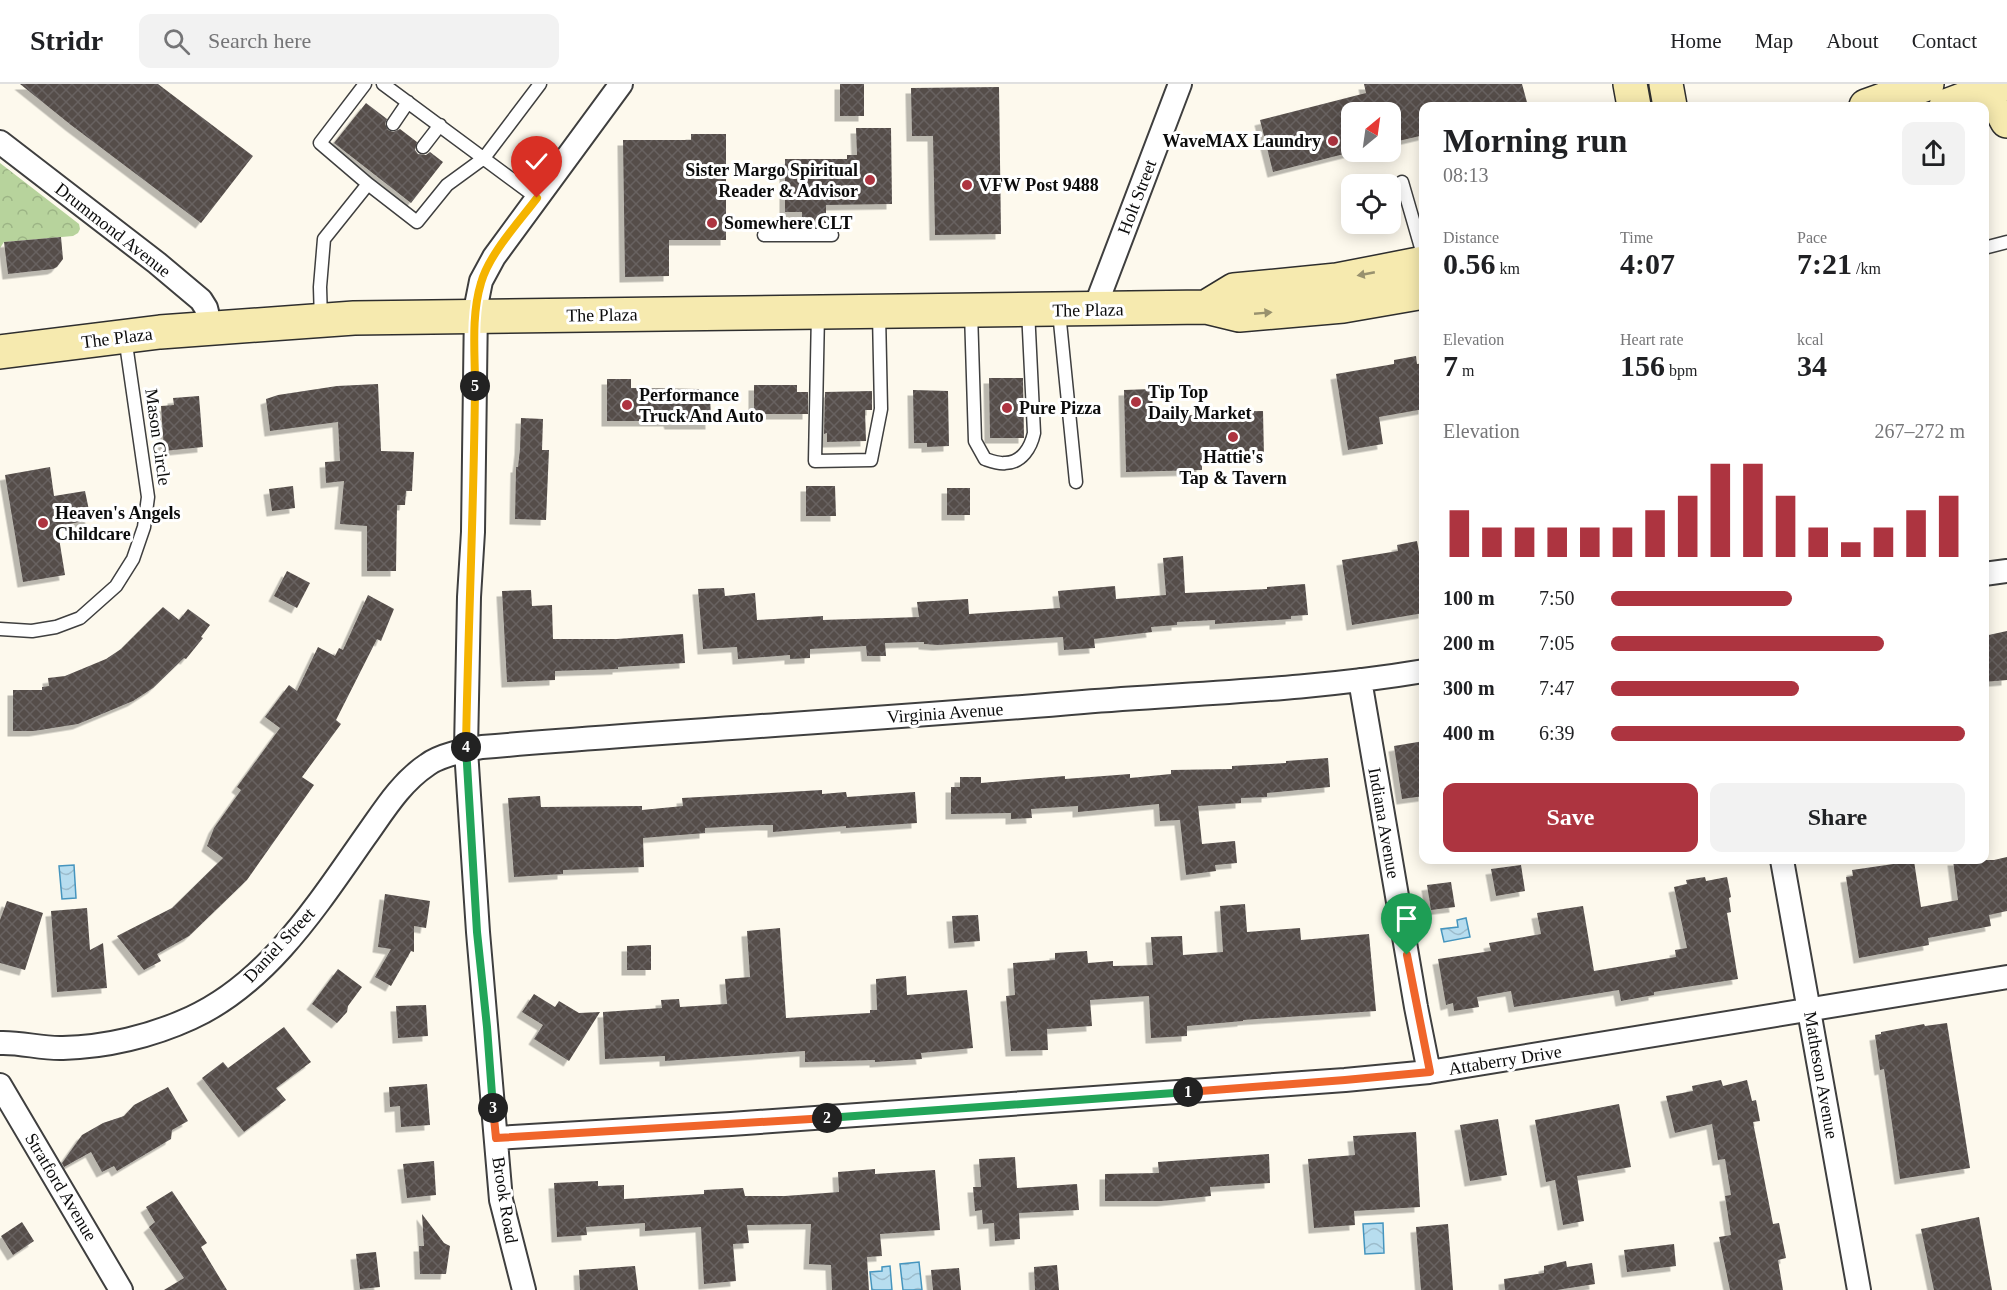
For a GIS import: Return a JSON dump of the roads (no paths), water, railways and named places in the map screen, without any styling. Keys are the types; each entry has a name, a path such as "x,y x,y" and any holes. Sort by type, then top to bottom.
{"main road":[{"path":"1630,84 1633,102"},
{"path":"1666,84 1670,102"},
{"path":"1877,102 1927,84"},
{"path":"1957,102 1997,87 2007,121"},
{"name":"The Plaza","path":"1206,307 1234,290 1337,280 1419,262"},
{"name":"The Plaza","path":"0,352 212,328 354,318 1206,307 1239,315 1343,306 1419,293"}],"street":[{"name":"Brook Road","path":"525,1290 501,1200 477,932 466,750 469,597 473,532 475,318 481,281 494,257 621,84"},
{"name":"Holt Street","path":"1094,310 1180,84"},
{"name":"Drummond Avenue","path":"0,142 157,263 201,300 212,328"},
{"path":"1989,573 2007,571"},
{"name":"Virginia Avenue","path":"466,750 636,734 1270,689 1360,680 1419,671"},
{"name":"Indiana Avenue","path":"1360,680 1416,1007 1430,1072"},
{"name":"Daniel Street","path":"0,1043 61,1048 99,1045 153,1032 208,1009 241,986 280,949 315,908 398,791 429,763 466,750"},
{"name":"Matheson Avenue","path":"1783,864 1859,1290"},
{"name":"Attaberry Drive","path":"496,1138 825,1118 1336,1081 1430,1072 2007,977"},
{"name":"Stratford Avenue","path":"0,1085 121,1290"}],"lane":[{"path":"365,84 320,143 358,168 368,184 390,194 417,222 447,185 484,158 540,84"},
{"path":"383,84 537,198"},
{"path":"393,124 408,102"},
{"path":"423,147 440,125"},
{"path":"1402,182 1419,243"},
{"path":"321,321 320,287 324,239 368,184"},
{"path":"764,235 832,235"},
{"path":"1989,247 2007,242"},
{"path":"971,311 975,441 985,459 1006,464 1024,455 1032,444 1043,310"},
{"path":"1043,310 1076,482"},
{"path":"818,312 814,461 872,460 881,409 879,311"},
{"name":"Mason Circle","path":"0,629 32,631 56,627 80,618 116,586 133,559 144,527 148,497 125,337"}],"water":[{"path":"74,865 76,898 62,899 59,866"},
{"path":"1466,918 1470,937 1444,942 1441,929 1458,927 1457,920"},
{"path":"1383,1223 1384,1253 1365,1254 1363,1224"},
{"path":"919,1262 922,1290 903,1290 900,1264"},
{"path":"890,1266 892,1290 872,1290 870,1272 882,1271 882,1267"}],"place":[{"name":"WaveMAX Laundry","path":"1333,141"},
{"name":"Sister Margo Spiritual Reader & Advisor","path":"870,180"},
{"name":"VFW Post 9488","path":"967,185"},
{"name":"Somewhere CLT","path":"712,223"},
{"name":"Tip Top Daily Market","path":"1136,402"},
{"name":"Performance Truck And Auto","path":"627,405"},
{"name":"Pure Pizza","path":"1007,408"},
{"name":"Hattie's Tap & Tavern","path":"1233,437"},
{"name":"Heaven's Angels Childcare","path":"43,523"}]}
